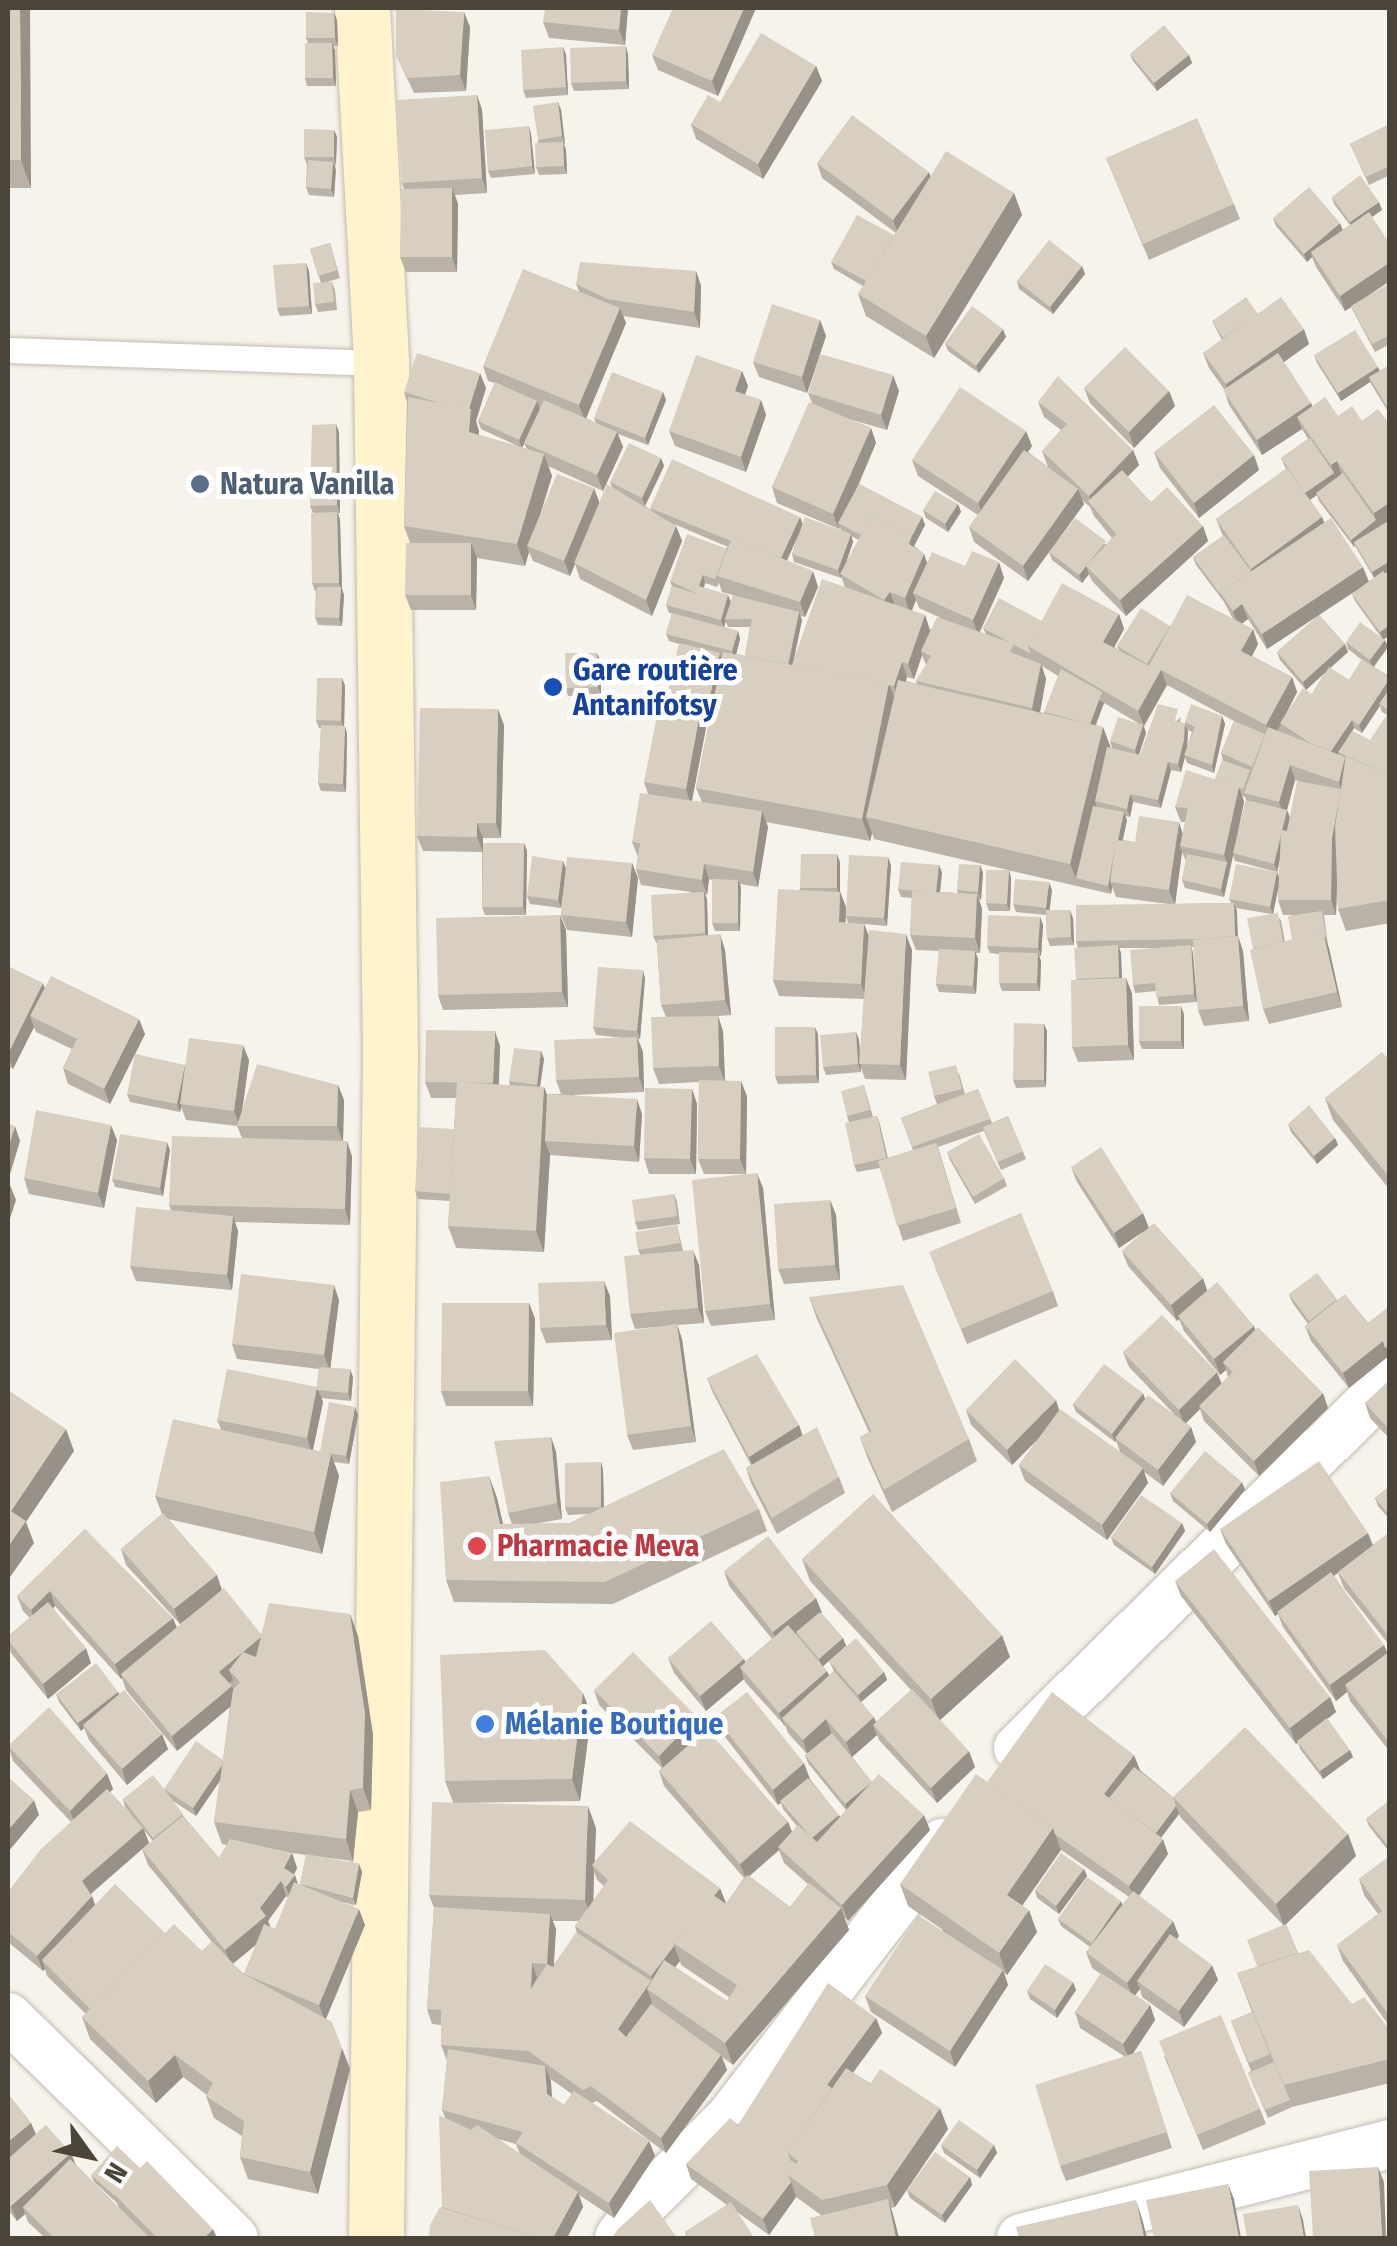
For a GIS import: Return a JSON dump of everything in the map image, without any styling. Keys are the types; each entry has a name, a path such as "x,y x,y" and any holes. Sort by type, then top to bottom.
{"main road":[{"path":"362,8 381,362 390,1055 376,2238"}],"street":[{"path":"619,2238 643,2204 729,2119 1029,1734 1390,1382"},
{"path":"8,2017 28,2068 234,2238"},
{"path":"1022,2238 1390,2144"}],"lane":[{"path":"8,350 381,362"}],"building":[{"path":"8,8 20,8 21,160 8,160"},
{"path":"545,8 621,8 619,30 543,22"},
{"path":"673,8 744,8 712,81 652,55"},
{"path":"396,9 464,12 460,75 408,78 396,55"},
{"path":"306,12 334,13 335,38 306,38"},
{"path":"1164,25 1189,55 1154,83 1130,54"},
{"path":"761,33 816,66 758,164 691,124 708,95 720,102"},
{"path":"305,43 332,43 333,78 305,78"},
{"path":"626,46 626,81 571,83 570,48"},
{"path":"563,47 566,87 523,90 521,50"},
{"path":"477,95 482,178 402,183 396,100"},
{"path":"558,102 562,136 538,140 533,106"},
{"path":"852,115 929,172 893,220 817,163"},
{"path":"1197,118 1234,204 1143,244 1106,158"},
{"path":"1390,124 1390,166 1366,177 1350,144"},
{"path":"529,126 532,166 488,171 485,130"},
{"path":"304,129 334,130 334,157 304,157"},
{"path":"563,142 564,166 536,167 535,143"},
{"path":"946,151 1014,193 926,336 858,294"},
{"path":"308,160 333,162 331,189 306,187"},
{"path":"1360,175 1379,202 1350,222 1332,197"},
{"path":"1309,187 1340,223 1304,254 1273,218"},
{"path":"452,188 452,257 400,257 401,189"},
{"path":"1369,212 1390,244 1390,262 1340,296 1311,252"},
{"path":"857,215 894,235 866,281 831,262"},
{"path":"1049,240 1082,266 1050,307 1017,281"},
{"path":"330,243 337,270 318,276 310,249"},
{"path":"580,262 696,271 694,312 607,299 576,284"},
{"path":"306,263 309,306 277,308 273,265"},
{"path":"523,269 620,308 579,405 483,366"},
{"path":"332,282 334,302 315,304 313,283"},
{"path":"1388,284 1390,335 1372,344 1351,306"},
{"path":"1246,297 1258,314 1223,338 1212,321"},
{"path":"1281,297 1304,329 1226,384 1203,353"},
{"path":"772,304 820,320 802,377 753,362"},
{"path":"972,306 1003,329 976,366 945,343"},
{"path":"1355,330 1378,367 1338,393 1314,355"},
{"path":"1125,347 1169,391 1129,432 1084,388"},
{"path":"417,353 480,373 469,409 404,392"},
{"path":"1278,353 1311,403 1257,440 1223,390"},
{"path":"820,354 893,375 881,415 808,393"},
{"path":"696,355 742,371 735,391 761,400 741,457 669,431"},
{"path":"1390,365 1390,407 1388,408 1369,377"},
{"path":"612,372 663,392 645,438 594,418"},
{"path":"1058,376 1133,450 1089,496 1042,451 1067,424 1038,402"},
{"path":"495,382 537,401 519,440 478,421"},
{"path":"960,387 1026,431 978,503 912,460"},
{"path":"408,397 471,409 469,432 544,454 517,544 404,526"},
{"path":"1325,397 1338,416 1352,406 1362,421 1378,409 1390,425 1390,502 1374,513 1337,461 1331,465 1297,417"},
{"path":"544,400 617,432 597,475 524,443"},
{"path":"809,402 871,428 833,514 772,487"},
{"path":"1214,405 1254,455 1194,503 1154,452"},
{"path":"336,424 337,505 310,506 312,425"},
{"path":"1310,438 1334,473 1305,493 1281,458"},
{"path":"629,443 661,458 642,498 610,482"},
{"path":"1024,450 1078,489 1023,566 969,527"},
{"path":"672,459 800,517 781,558 650,508"},
{"path":"1287,468 1322,517 1251,569 1216,519"},
{"path":"1122,470 1151,502 1167,487 1203,526 1120,600 1086,566 1116,534 1088,501"},
{"path":"1343,473 1376,520 1351,540 1316,493"},
{"path":"557,474 594,488 564,561 527,546"},
{"path":"607,484 676,526 646,600 574,563"},
{"path":"859,484 922,517 911,538 871,516 861,535 838,523"},
{"path":"935,491 958,504 945,524 923,510"},
{"path":"337,512 339,583 312,583 311,513"},
{"path":"871,516 911,538 909,544 924,554 905,598 890,592 884,600 840,574"},
{"path":"805,517 851,534 838,570 792,554"},
{"path":"1075,518 1106,541 1079,575 1049,552"},
{"path":"1331,518 1363,567 1262,634 1242,604 1233,611 1220,592"},
{"path":"1390,520 1390,561 1372,572 1354,542"},
{"path":"687,534 727,549 715,579 703,575 699,586 728,595 721,620 666,605 672,586 698,594 670,581"},
{"path":"1224,535 1251,571 1220,594 1193,557"},
{"path":"732,538 813,571 800,602 717,576"},
{"path":"406,543 471,543 471,595 405,595"},
{"path":"972,551 999,562 973,620 913,593 932,552 965,566"},
{"path":"1383,571 1390,579 1390,625 1380,632 1352,594"},
{"path":"822,579 925,615 908,664 902,662 894,686 792,665"},
{"path":"1062,583 1119,614 1103,642 1149,666 1187,595 1253,629 1241,651 1292,677 1266,725 1161,670 1138,711 1028,646"},
{"path":"317,587 341,587 339,618 315,617"},
{"path":"733,595 799,612 788,664 745,656 752,619 725,619"},
{"path":"999,598 1042,621 1028,646 1031,654 983,628"},
{"path":"1141,608 1170,626 1147,664 1117,646"},
{"path":"672,613 738,631 732,651 666,634"},
{"path":"1319,615 1345,644 1303,682 1277,652"},
{"path":"937,617 1014,644 1010,652 1041,664 1032,708 916,681 931,656 921,651"},
{"path":"1360,622 1385,640 1370,660 1346,642"},
{"path":"679,643 720,653 706,713 665,704"},
{"path":"723,652 889,683 862,819 696,788"},
{"path":"565,653 597,653 598,687 566,688"},
{"path":"1362,659 1390,678 1359,725 1352,720 1331,751 1312,744 1280,723 1303,688 1312,694 1329,667 1349,680"},
{"path":"1061,669 1102,692 1090,724 1044,712"},
{"path":"317,678 342,678 341,721 316,720"},
{"path":"898,680 1103,727 1070,864 866,817"},
{"path":"1390,688 1390,711 1379,704"},
{"path":"1158,704 1178,709 1175,721 1185,723 1178,764 1168,762 1158,800 1130,794 1127,809 1095,801 1107,747 1140,755"},
{"path":"1191,704 1222,716 1212,765 1184,755 1195,727 1185,722"},
{"path":"659,705 700,713 686,789 644,782"},
{"path":"420,708 498,709 496,823 477,823 477,837 417,836"},
{"path":"1386,716 1390,718 1388,774 1338,752 1353,731 1370,740"},
{"path":"1118,717 1143,725 1135,750 1110,741"},
{"path":"1234,721 1265,734 1252,767 1221,753"},
{"path":"321,725 345,726 343,784 318,783"},
{"path":"1268,727 1345,757 1339,782 1290,765 1279,802 1244,793"},
{"path":"1346,756 1390,775 1390,900 1338,909 1335,826"},
{"path":"1222,760 1250,770 1243,789 1215,779"},
{"path":"1186,770 1239,787 1224,855 1180,846 1188,808 1175,807"},
{"path":"1297,781 1341,789 1332,838 1287,831"},
{"path":"640,793 762,811 753,872 704,864 702,880 636,869 640,843 632,842"},
{"path":"1246,800 1287,810 1274,864 1233,853"},
{"path":"1093,806 1124,812 1108,886 1076,878"},
{"path":"1139,816 1179,822 1169,890 1110,882 1116,840 1135,842"},
{"path":"1281,830 1332,837 1331,900 1278,900"},
{"path":"483,843 524,843 523,907 482,907"},
{"path":"801,854 837,854 837,888 800,888"},
{"path":"1187,854 1227,862 1221,889 1182,880"},
{"path":"849,855 888,857 884,918 846,916"},
{"path":"532,856 563,861 558,900 527,896"},
{"path":"567,857 632,863 626,922 561,915"},
{"path":"901,862 939,865 936,893 898,889"},
{"path":"959,864 980,865 978,892 957,890"},
{"path":"1236,864 1277,872 1270,907 1229,899"},
{"path":"986,870 1009,870 1007,904 986,903"},
{"path":"712,879 738,880 738,923 712,923"},
{"path":"1015,879 1049,882 1046,908 1013,904"},
{"path":"778,889 840,892 839,922 864,924 861,984 773,980"},
{"path":"912,891 977,894 975,938 910,935"},
{"path":"704,892 705,933 653,936 651,895"},
{"path":"1234,903 1235,936 1076,941 1076,905"},
{"path":"1046,910 1070,910 1071,937 1047,938"},
{"path":"1322,911 1326,937 1323,932 1292,940 1288,916"},
{"path":"1278,913 1283,942 1253,949 1247,918"},
{"path":"560,915 562,992 438,995 436,918"},
{"path":"988,915 1040,917 1038,948 987,946"},
{"path":"869,930 906,934 900,1065 859,1064"},
{"path":"1323,932 1337,992 1263,1009 1250,950"},
{"path":"720,934 725,1000 661,1005 657,940"},
{"path":"1238,936 1243,1006 1198,1010 1193,940"},
{"path":"1118,945 1119,977 1076,979 1074,948"},
{"path":"1191,945 1194,994 1156,997 1155,983 1133,985 1130,950"},
{"path":"939,949 975,951 973,986 936,984"},
{"path":"999,952 1038,953 1037,983 999,983"},
{"path":"8,966 43,983 8,1054"},
{"path":"598,967 643,970 637,1031 593,1027"},
{"path":"51,976 139,1019 104,1089 63,1068 77,1039 30,1016"},
{"path":"1126,978 1128,1045 1072,1047 1071,980"},
{"path":"1139,1006 1181,1006 1181,1041 1139,1041"},
{"path":"718,1016 719,1066 653,1068 651,1017"},
{"path":"1014,1023 1044,1024 1044,1080 1013,1080"},
{"path":"775,1027 815,1027 816,1075 775,1076"},
{"path":"426,1030 495,1031 493,1083 425,1082"},
{"path":"856,1032 858,1064 823,1067 820,1035"},
{"path":"637,1037 639,1077 556,1080 554,1040"},
{"path":"189,1038 243,1045 234,1111 180,1104"},
{"path":"514,1048 541,1051 537,1085 509,1081"},
{"path":"1382,1052 1390,1061 1390,1178 1325,1098"},
{"path":"135,1054 185,1065 177,1104 127,1094"},
{"path":"257,1064 338,1085 337,1126 237,1126"},
{"path":"956,1065 962,1089 934,1096 928,1072"},
{"path":"699,1080 741,1081 740,1159 698,1159"},
{"path":"457,1082 544,1087 536,1231 448,1226"},
{"path":"864,1085 870,1110 847,1116 841,1091"},
{"path":"645,1088 692,1089 690,1159 644,1158"},
{"path":"978,1089 990,1119 912,1147 901,1118"},
{"path":"547,1094 637,1099 634,1146 545,1141"},
{"path":"1309,1105 1335,1138 1314,1156 1288,1124"},
{"path":"36,1110 111,1125 98,1193 24,1178"},
{"path":"877,1116 886,1158 854,1165 845,1123"},
{"path":"1008,1116 1023,1151 998,1162 983,1127"},
{"path":"8,1124 15,1126 8,1148"},
{"path":"419,1127 454,1129 450,1194 415,1191"},
{"path":"120,1134 167,1142 160,1188 112,1179"},
{"path":"979,1134 1004,1178 973,1197 947,1152"},
{"path":"172,1136 347,1141 345,1209 169,1205"},
{"path":"936,1143 956,1208 897,1226 878,1161"},
{"path":"1101,1147 1143,1213 1114,1233 1071,1167"},
{"path":"757,1173 770,1304 705,1311 692,1180"},
{"path":"674,1194 677,1216 635,1222 632,1200"},
{"path":"830,1200 835,1265 778,1269 774,1204"},
{"path":"136,1207 233,1216 227,1275 130,1266"},
{"path":"1021,1213 1053,1291 961,1329 929,1252"},
{"path":"1154,1223 1203,1278 1171,1305 1122,1251"},
{"path":"677,1225 680,1243 638,1250 635,1232"},
{"path":"693,1250 698,1308 630,1314 624,1256"},
{"path":"1317,1273 1337,1299 1309,1321 1289,1294"},
{"path":"241,1274 334,1285 324,1355 232,1344"},
{"path":"604,1281 606,1325 540,1328 538,1283"},
{"path":"1217,1282 1254,1326 1214,1359 1178,1316"},
{"path":"903,1285 969,1439 884,1490 860,1437 871,1431 809,1297"},
{"path":"1345,1294 1383,1341 1343,1373 1305,1326"},
{"path":"442,1303 529,1303 528,1391 441,1391"},
{"path":"1390,1306 1390,1345 1385,1348 1368,1323"},
{"path":"1162,1315 1217,1372 1179,1410 1123,1352"},
{"path":"677,1324 691,1426 627,1435 614,1333"},
{"path":"1258,1327 1323,1393 1254,1461 1199,1406 1233,1372 1223,1362"},
{"path":"757,1354 799,1425 749,1457 707,1378"},
{"path":"1015,1359 1056,1400 1007,1450 966,1410"},
{"path":"1104,1364 1143,1393 1112,1434 1073,1404"},
{"path":"319,1367 350,1369 348,1393 317,1390"},
{"path":"227,1369 317,1387 307,1438 217,1420"},
{"path":"1390,1380 1390,1430 1365,1403"},
{"path":"8,1390 66,1429 11,1511 26,1521 8,1547"},
{"path":"1148,1395 1191,1427 1158,1470 1115,1438"},
{"path":"329,1402 355,1407 346,1456 320,1452"},
{"path":"1060,1409 1143,1468 1102,1525 1019,1465"},
{"path":"173,1419 331,1454 314,1532 155,1496"},
{"path":"817,1427 839,1477 772,1518 746,1468"},
{"path":"551,1437 557,1503 508,1513 494,1441"},
{"path":"724,1449 759,1509 605,1582 446,1580 440,1482 489,1476 500,1524 570,1523"},
{"path":"1205,1451 1242,1482 1207,1524 1170,1493"},
{"path":"1319,1461 1368,1533 1269,1601 1220,1529"},
{"path":"601,1462 601,1507 565,1507 565,1463"},
{"path":"1390,1486 1390,1516 1375,1498"},
{"path":"873,1494 1002,1635 931,1699 802,1559"},
{"path":"1141,1495 1182,1523 1152,1567 1111,1537"},
{"path":"163,1513 217,1575 174,1609 121,1549"},
{"path":"85,1529 173,1618 115,1664 50,1591 31,1610 17,1596"},
{"path":"1390,1532 1390,1632 1387,1634 1338,1572"},
{"path":"768,1536 816,1598 773,1632 724,1571"},
{"path":"1214,1549 1330,1697 1290,1728 1175,1581"},
{"path":"1331,1572 1384,1645 1330,1685 1277,1612"},
{"path":"224,1588 261,1637 219,1672 232,1686 172,1736 121,1674"},
{"path":"48,1602 86,1648 43,1684 8,1636"},
{"path":"269,1603 350,1614 365,1713 363,1788 350,1790 346,1839 214,1822 233,1690 240,1682 229,1670 243,1652 256,1657"},
{"path":"820,1612 843,1638 819,1659 796,1632"},
{"path":"711,1621 744,1659 700,1696 668,1658"},
{"path":"788,1625 827,1671 779,1713 740,1667"},
{"path":"856,1638 884,1672 858,1695 829,1661"},
{"path":"545,1650 583,1693 572,1779 445,1781 440,1655"},
{"path":"1390,1651 1390,1744 1345,1685"},
{"path":"633,1652 697,1717 659,1756 594,1690"},
{"path":"96,1663 118,1692 78,1723 56,1694"},
{"path":"834,1671 874,1717 846,1742 826,1719 803,1740 782,1718"},
{"path":"912,1689 969,1751 931,1788 873,1725"},
{"path":"124,1690 162,1734 122,1769 83,1725"},
{"path":"747,1692 804,1763 773,1790 715,1717"},
{"path":"1052,1692 1134,1755 1104,1794 1163,1839 1129,1886 987,1782"},
{"path":"49,1707 107,1773 70,1811 8,1746"},
{"path":"1327,1718 1350,1750 1320,1771 1297,1741"},
{"path":"1245,1727 1348,1834 1276,1904 1173,1797"},
{"path":"707,1729 788,1822 740,1864 659,1771"},
{"path":"832,1733 872,1782 845,1804 805,1755"},
{"path":"196,1741 223,1760 193,1808 164,1789"},
{"path":"1134,1767 1173,1797 1176,1806 1156,1833 1109,1798"},
{"path":"879,1774 924,1815 842,1905 778,1847 798,1825 817,1842"},
{"path":"976,1774 1053,1828 1007,1895 1029,1910 999,1953 900,1884"},
{"path":"153,1775 183,1814 153,1838 123,1799"},
{"path":"8,1777 34,1800 8,1830"},
{"path":"808,1778 839,1815 812,1838 780,1801"},
{"path":"107,1789 143,1828 82,1881 92,1896 37,1956 8,1932 8,1892 41,1849"},
{"path":"1390,1800 1390,1848 1366,1819"},
{"path":"432,1802 588,1806 585,1900 429,1895"},
{"path":"183,1816 219,1858 230,1839 292,1853 284,1868 295,1875 286,1887 281,1881 260,1908 266,1916 225,1950 142,1849"},
{"path":"630,1821 720,1888 673,1943 651,1976 575,1926 608,1880 592,1865"},
{"path":"1061,1853 1084,1869 1056,1906 1035,1890"},
{"path":"306,1854 359,1864 353,1898 300,1884"},
{"path":"1390,1856 1388,2014 1337,1945 1382,1911 1359,1879"},
{"path":"747,1875 790,1907 809,1883 841,1908 725,2043 647,1989 664,1960 727,2001 737,1985 673,1943 713,1895 726,1904"},
{"path":"1087,1877 1121,1901 1092,1943 1058,1919"},
{"path":"294,1882 359,1909 319,2005 244,1974 264,1924 275,1929"},
{"path":"115,1884 165,1933 90,2009 42,1960"},
{"path":"1133,1891 1173,1921 1127,1983 1086,1952"},
{"path":"434,1907 550,1914 547,1964 553,1967 576,1932 651,1981 618,2029 626,2037 651,2004 721,2055 661,2138 591,2086 583,2090 528,2051 441,2045 441,2010 427,2009","holes":["532,1963 547,1964 531,1989"]},
{"path":"918,1915 1003,1970 950,2051 865,1996"},
{"path":"174,1924 202,1951 212,1941 242,1973 332,2022 342,2048 310,2172 240,2157 244,2121 206,2096 213,2083 175,2055 148,2081 82,2017"},
{"path":"1286,1924 1298,1953 1257,1966 1247,1940"},
{"path":"1170,1934 1212,1965 1179,2011 1137,1981"},
{"path":"1309,1950 1352,2004 1364,1997 1390,2030 1390,2059 1284,2085 1237,1973"},
{"path":"1045,1964 1073,1982 1055,2010 1027,1991"},
{"path":"1101,1973 1150,2005 1123,2044 1075,2012"},
{"path":"828,1983 876,2018 827,2085 832,2088 788,2153 796,2164 788,2175 791,2182 763,2219 686,2164 730,2118 738,2125"},
{"path":"1253,2012 1270,2054 1249,2063 1231,2021"},
{"path":"1221,2015 1260,2109 1197,2135 1159,2041"},
{"path":"448,2049 545,2066 547,2094 564,2105 574,2091 649,2141 609,2203 516,2143 523,2132 442,2110"},
{"path":"1141,2051 1167,2132 1060,2166 1035,2085"},
{"path":"1274,2062 1290,2100 1265,2110 1248,2073"},
{"path":"846,2068 870,2084 880,2069 940,2108 887,2185 822,2200 788,2175 798,2161 788,2153"},
{"path":"8,2094 31,2123 8,2142"},
{"path":"439,2115 471,2130 477,2125 578,2192 553,2238 539,2238 442,2207"},
{"path":"959,2120 994,2145 977,2170 941,2145"},
{"path":"46,2125 71,2153 11,2206 8,2159"},
{"path":"117,2146 140,2168 115,2196 91,2175"},
{"path":"935,2152 970,2177 942,2215 907,2190"},
{"path":"70,2159 150,2238 54,2238 23,2207"},
{"path":"147,2161 213,2229 204,2238 157,2238 114,2194"},
{"path":"1378,2167 1382,2238 1313,2238 1309,2171"},
{"path":"1228,2184 1239,2238 1154,2238 1146,2200"},
{"path":"888,2199 896,2238 815,2238 810,2218"},
{"path":"650,2200 677,2238 612,2238 618,2229"},
{"path":"1136,2200 1144,2238 1019,2238 1016,2227"},
{"path":"731,2202 754,2238 689,2238 685,2232"},
{"path":"1298,2205 1304,2238 1247,2238 1243,2214"},
{"path":"440,2207 539,2238 429,2238 430,2225"}],"place":[{"name":"Natura Vanilla","path":"200,484"},
{"name":"Gare routière Antanifotsy","path":"553,687"},
{"name":"Pharmacie Meva","path":"477,1546"},
{"name":"Mélanie Boutique","path":"485,1724"}]}
